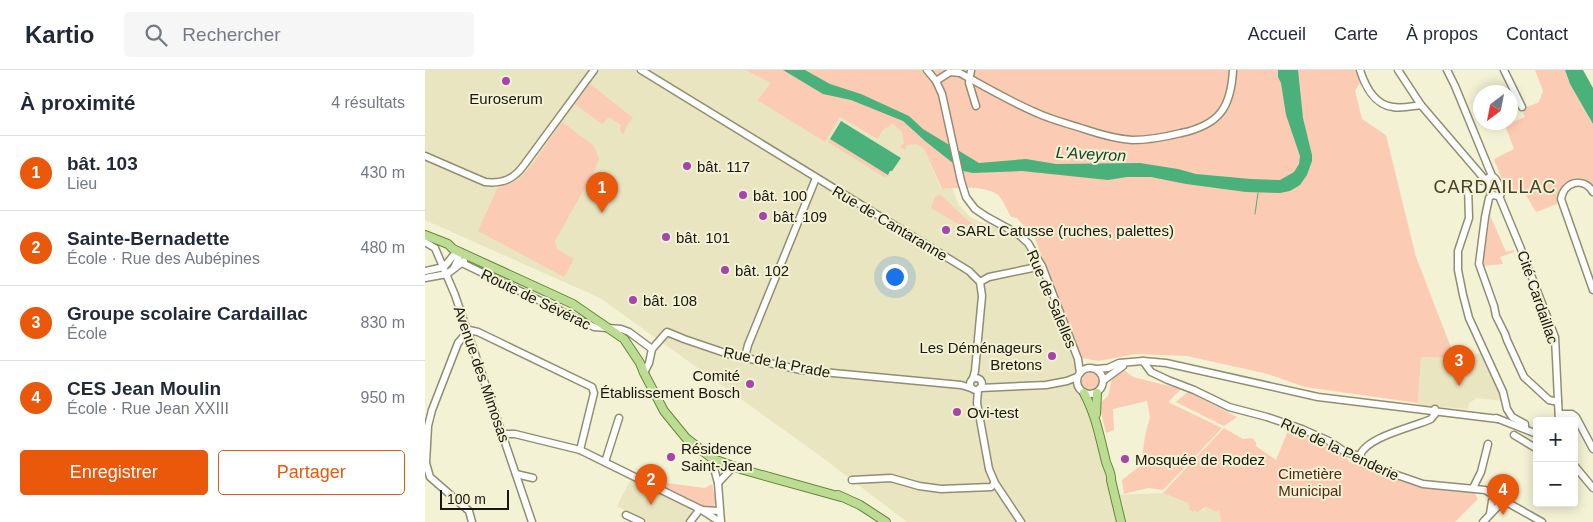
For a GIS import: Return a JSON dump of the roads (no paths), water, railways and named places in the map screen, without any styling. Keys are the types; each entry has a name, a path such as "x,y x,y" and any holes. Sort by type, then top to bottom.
{"main road":[{"name":"Route de Sévérac","path":"425,239 448,244 457,251 571,307 577,306 624,339 640,363 664,411 686,438 719,462 766,477 830,491 860,505 886,522"},
{"path":"1081,390 1096,421 1121,522"},
{"path":"1096,421 1097,393"}],"street":[{"path":"425,156 485,182 495,183 512,178 524,165 594,70"},
{"name":"Rue de Cantaranne","path":"641,70 969,272 980,282"},
{"name":"Rue de Salelles","path":"927,70 936,81 942,94 966,197 975,209 1018,234 1028,243 1042,266 1078,359 1079,375"},
{"path":"971,70 969,88 976,106"},
{"path":"936,81 950,72 960,73 1038,114 1100,134 1131,140 1157,138 1192,131 1207,123 1221,113 1229,101 1233,70"},
{"path":"1360,70 1367,88 1384,104 1397,108 1421,106"},
{"path":"1398,70 1421,106 1492,190"},
{"name":"Cité Cardaillac","path":"1447,70 1492,176 1498,182 1501,194 1492,190"},
{"path":"1504,70 1522,107"},
{"name":"Rue de Cantaranne","path":"686,97 690,103 723,120"},
{"path":"1492,176 1492,190 1485,217 1479,264 1496,316 1524,377 1549,400 1558,402"},
{"path":"745,357 816,178"},
{"path":"1593,192 1586,184 1577,182 1564,189 1561,199 1593,290"},
{"path":"1492,190 1468,187 1469,218 1458,251 1458,270 1469,318 1495,372 1507,409 1512,417 1525,424 1525,429"},
{"name":"Cité Cardaillac","path":"1492,190 1521,249 1555,337 1559,417"},
{"name":"Avenue des Mimosas","path":"425,239 435,248 447,274 532,522"},
{"path":"429,270 444,267 457,251"},
{"path":"454,268 457,251"},
{"path":"429,270 439,255"},
{"path":"425,278 447,274 469,256"},
{"name":"Route de Sévérac","path":"462,263 594,328 610,330"},
{"path":"1021,522 995,483 989,469 977,403 976,382 982,296 980,282 1042,266"},
{"path":"610,330 621,329 629,332 652,350 644,374"},
{"path":"472,522 469,511 430,477 426,469 427,433 432,410 458,343 461,337 469,330 478,332 592,387 594,393 580,450"},
{"name":"Rue de la Prade","path":"652,350 667,332 703,346 806,370 961,385 976,382"},
{"name":"Rue de Salelles","path":"1078,359 1088,368"},
{"path":"976,382 991,386 1013,387 1046,385 1067,381 1088,368 1097,370 1109,368 1119,363 1143,361 1165,362 1318,397 1494,416 1533,432"},
{"name":"Rue de la Penderie","path":"1143,361 1151,372 1160,377 1229,406 1302,429 1329,441 1351,454 1360,456 1365,464 1417,483 1487,491 1494,499"},
{"path":"1067,381 1081,390 1093,394 1097,393 1102,387 1104,380 1118,368 1130,363"},
{"path":"1097,370 1104,380"},
{"path":"1079,375 1081,390"},
{"path":"1360,456 1364,448 1373,442 1431,419 1435,411"},
{"path":"1559,417 1570,414 1576,417"},
{"path":"605,462 619,418"},
{"path":"1578,421 1593,449"},
{"path":"503,434 515,434 580,450 721,522"},
{"path":"1514,435 1533,447"},
{"path":"1473,488 1481,472 1489,444"},
{"path":"711,457 715,468 721,522"},
{"path":"715,468 723,462"},
{"path":"717,483 734,466"},
{"path":"1578,470 1593,488"},
{"path":"516,474 533,478"},
{"path":"852,480 891,478 919,486 941,489 991,487 995,483"},
{"path":"1490,515 1494,499 1505,500 1542,522"},
{"path":"1483,522 1505,500"},
{"path":"700,510 719,511"},
{"path":"690,522 700,510"},
{"path":"626,515 641,522"}],"waterway":[{"path":"1255,214 1258,193"}],"place":[{"name":"Euroserum","path":"506,81"},
{"name":"bât. 117","path":"687,166"},
{"name":"bât. 100","path":"743,195"},
{"name":"bât. 103","path":"602,213"},
{"name":"bât. 109","path":"763,216"},
{"name":"SARL Catusse (ruches, palettes)","path":"946,230"},
{"name":"bât. 101","path":"666,237"},
{"name":"bât. 102","path":"725,270"},
{"name":"bât. 108","path":"633,300"},
{"name":"Les Déménageurs Bretons","path":"1052,356"},
{"name":"Comité Établissement Bosch","path":"750,384"},
{"name":"Groupe scolaire Cardaillac","path":"1459,386"},
{"name":"Ovi-test","path":"957,412"},
{"name":"Résidence Saint-Jean","path":"671,457"},
{"name":"Mosquée de Rodez","path":"1125,459"},
{"name":"Sainte-Bernadette","path":"651,505"},
{"name":"CES Jean Moulin","path":"1503,515"}],"district":[{"name":"CARDAILLAC","path":"1495,187"}],"water label":[{"name":"L'Aveyron","path":"1091,154"}],"park label":[{"name":"Cimetière Municipal","path":"1310,482"}]}
